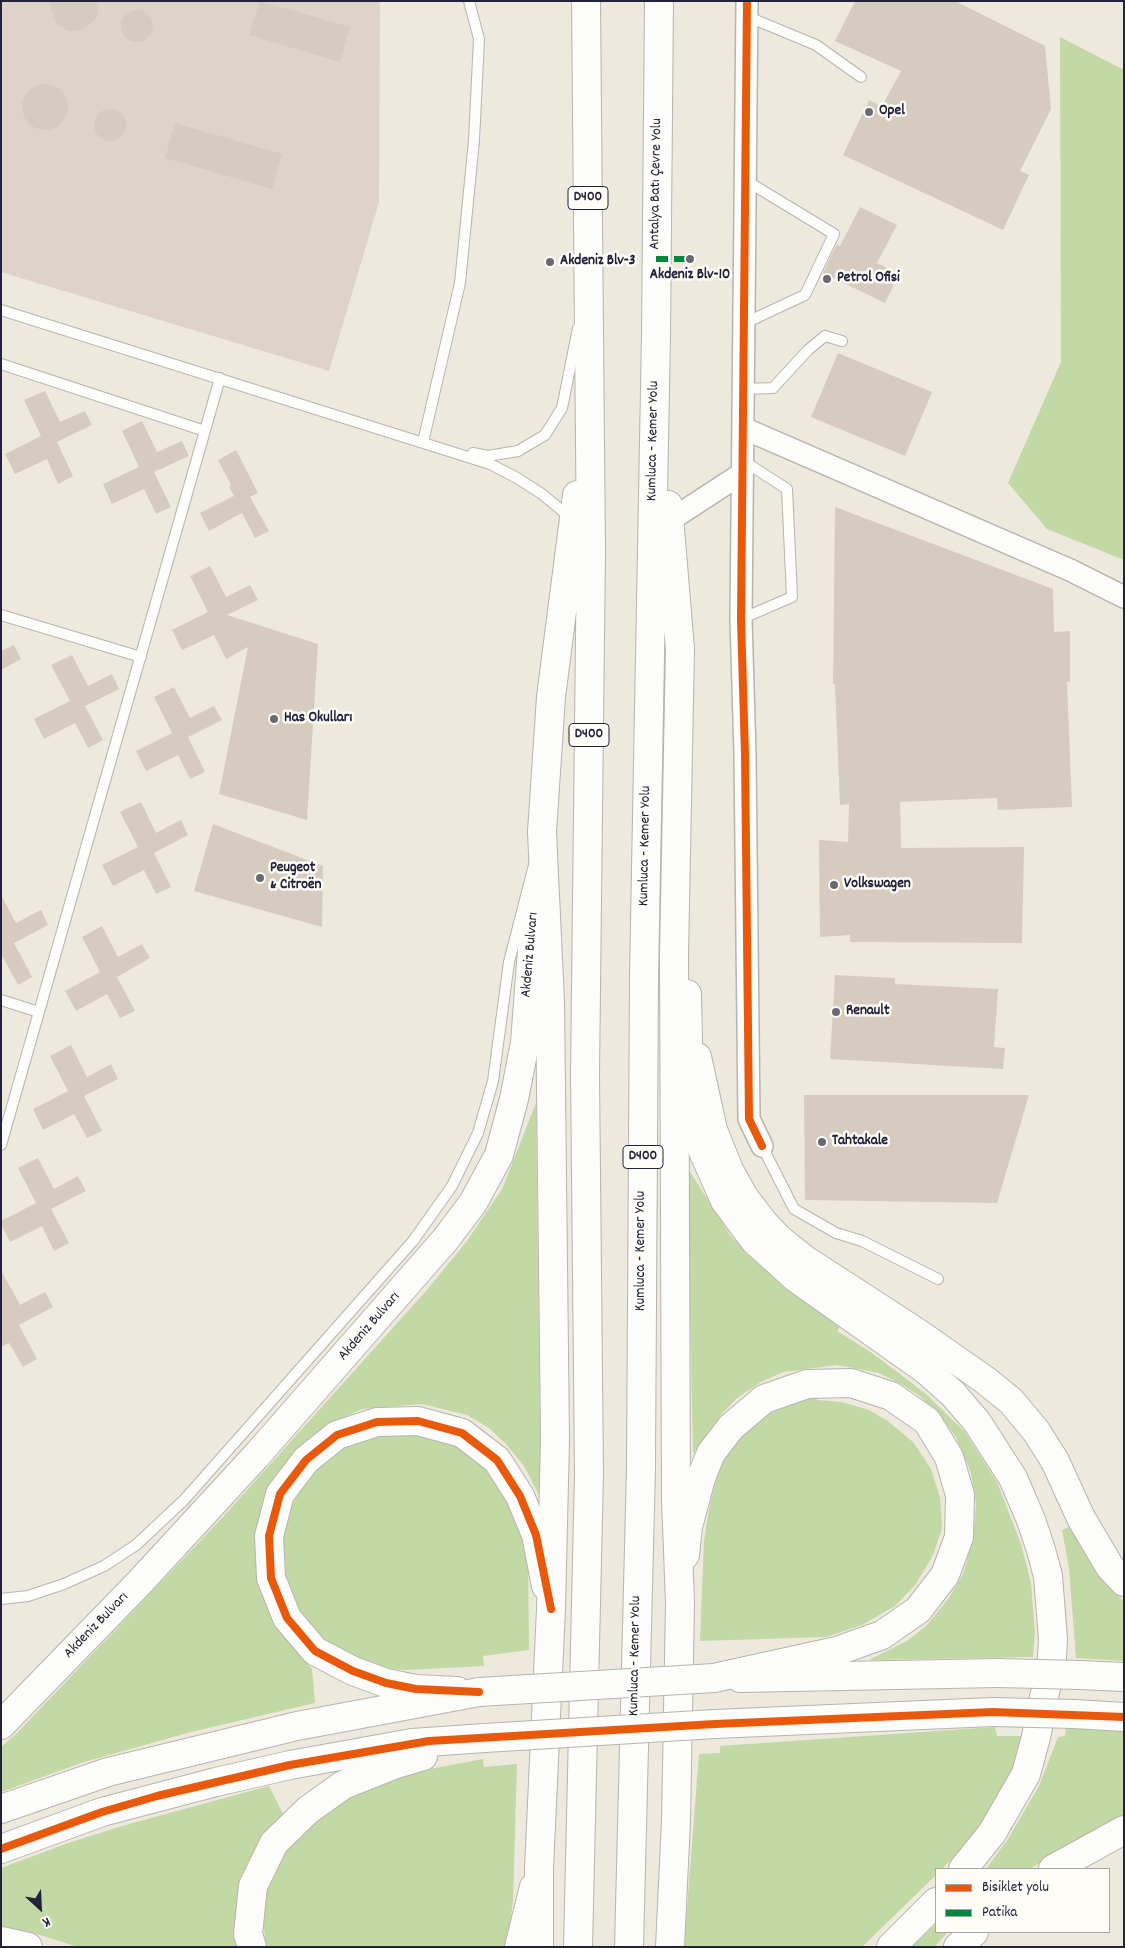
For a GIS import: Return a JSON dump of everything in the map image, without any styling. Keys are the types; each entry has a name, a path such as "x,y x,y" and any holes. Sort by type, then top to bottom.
{"main road":[{"name":"D400","path":"578,1947 589,1474 585,1075 591,546 586,1"},
{"name":"Antalya Batı Çevre Yolu","path":"655,367 659,1"},
{"name":"Kumluca - Kemer Yolu","path":"655,367 680,649 674,956 676,1499 680,1603 676,1820 670,1947"},
{"name":"Kumluca - Kemer Yolu","path":"629,1947 641,1467 644,976 655,367"},
{"name":"D400","path":"539,1947 539,1868 551,1609 555,1439 550,1011 542,832 551,698 589,394"},
{"path":"680,649 688,788 689,1086 693,1118 701,1147 724,1201 754,1240 796,1278 926,1370 953,1394 978,1422 1013,1478 1032,1520 1048,1576 1054,1630 1052,1658 1036,1737 1026,1774 992,1833 964,1868"},
{"name":"Akdeniz Bulvarı","path":"1,1725 140,1581 257,1455 446,1240 473,1203 499,1155 514,1099 525,1044 542,832"},
{"path":"688,1012 713,1130 729,1170 744,1197 779,1239 804,1259 915,1331 985,1380 1017,1407 1036,1431 1055,1462 1081,1518 1110,1567 1124,1582"},
{"path":"680,1603 688,1527 701,1478 712,1452 731,1427 764,1399 807,1384 851,1383 891,1396 926,1421 950,1457 960,1495 959,1538 945,1575 918,1610 882,1635 837,1651 714,1678"},
{"path":"551,1609 536,1535 520,1496 497,1460 462,1433 418,1421 377,1422 337,1435 306,1460 280,1494 269,1536 271,1578 287,1618 315,1650 353,1671 386,1683 416,1689 478,1692 714,1678 998,1674 1124,1677"},
{"path":"1,1809 98,1775 297,1726 478,1692"},
{"path":"1,1849 102,1812 216,1782 290,1765 412,1743 715,1724 993,1712 1124,1717"},
{"path":"252,1947 248,1934 253,1886 274,1843 308,1810 343,1785 396,1764 485,1738"},
{"path":"1055,1868 1124,1830"},
{"path":"519,1947 539,1868"},
{"path":"891,1947 935,1903"},
{"path":"958,1947 973,1933"},
{"path":"1,1941 28,1947"}],"street":[{"path":"747,9 741,619 745,754 749,1118 762,1146"},
{"path":"742,428 1061,566 1124,597"},
{"path":"669,521 742,467"}],"lane":[{"path":"423,442 460,283 474,140 479,39 469,1"},
{"path":"747,9 816,45 861,77"},
{"path":"743,324 805,295 834,234 745,180"},
{"path":"447,450 488,456 518,451 545,435 562,408 588,268"},
{"path":"1,310 490,464 542,494 573,521 591,546"},
{"path":"744,389 773,388 808,350 824,336 842,341"},
{"path":"1,364 205,431"},
{"path":"2,1140 220,378"},
{"path":"741,619 792,597 787,489 742,467"},
{"path":"1,615 141,657"},
{"path":"1,1599 28,1596 64,1584 104,1566 136,1545 184,1500 413,1241 452,1186 478,1133 493,1081 509,962 542,832"},
{"path":"1,1000 39,1012"},
{"path":"762,1146 794,1209 836,1233 862,1241 938,1279"}],"shaded area":[{"path":"1,1 380,1 379,202 329,371 1,272"}],"green space":[{"path":"1060,37 1124,70 1124,560 1047,529 1008,483 1061,362"},
{"path":"536,1103 541,1499 524,1466 506,1444 489,1428 467,1415 422,1404 362,1409 338,1420 319,1431 297,1452 260,1531 256,1561 261,1590 271,1614 287,1640 312,1669 315,1703 191,1732 84,1762 1,1792 1,1747 18,1732 221,1519 426,1291 467,1241 502,1189"},
{"path":"687,1167 730,1235 747,1254 788,1288 841,1325 837,1331 872,1353 926,1394 965,1432 997,1482 1021,1544 1031,1583 1035,1632 1033,1657 869,1660 907,1641 926,1626 949,1598 963,1574 973,1538 976,1505 971,1473 956,1437 940,1416 920,1396 901,1384 879,1373 837,1365 783,1372 761,1382 737,1398 720,1416 693,1454"},
{"path":"816,1395 817,1400 842,1402 869,1410 888,1421 914,1443 931,1469 940,1497 942,1528 933,1555 916,1584 895,1606 862,1625 826,1637 700,1641 704,1541 709,1508 720,1465 756,1419 793,1400"},
{"path":"403,1432 430,1435 456,1444 479,1459 498,1479 528,1543 529,1650 483,1656 484,1666 406,1670 382,1668 358,1663 318,1636 302,1618 291,1597 284,1573 282,1549 285,1525 293,1502 308,1478 327,1459 350,1444 376,1435"},
{"path":"1069,1527 1097,1572 1124,1602 1124,1661 1076,1658 1069,1568 1062,1530"},
{"path":"995,1727 997,1736 1023,1736 1016,1765 997,1804 963,1847 943,1868 935,1868 935,1876 862,1947 684,1947 699,1754 720,1753 720,1746"},
{"path":"1066,1728 1124,1731 1124,1816 1071,1843 1032,1868 987,1868 1008,1839 1039,1786 1058,1737 1065,1736"},
{"path":"483,1759 484,1767 517,1764 513,1901 507,1947 266,1947 262,1909 265,1888 281,1858 295,1840 319,1817 338,1802 398,1775"},
{"path":"269,1786 283,1814 258,1846 246,1867 239,1896 238,1947 78,1947 37,1934 1,1927 1,1868 71,1842 129,1824"},
{"path":"935,1925 935,1933 947,1933 934,1947 912,1947"}],"building":[{"path":"49,1 98,1 97,17 83,30 68,31 56,23"},
{"path":"260,1 350,27 340,62 249,35"},
{"path":"855,1 955,1 1045,46 1051,109 1020,171 1029,175 1003,230 843,155 869,100 882,106 901,71 835,41"},
{"path":"137,10 143,11 148,15 152,20 152,32 148,37 143,41 137,42 131,41 126,37 122,32 121,26 122,20 126,15 131,11"},
{"path":"50,84 62,90 67,98 67,116 62,124 54,129 40,130 28,124 23,116 22,102 28,90 36,85"},
{"path":"110,109 116,110 121,114 125,119 125,131 121,136 116,140 110,141 104,140 99,136 95,131 94,125 95,119 99,114 104,110"},
{"path":"175,123 282,154 272,189 165,158"},
{"path":"860,207 897,225 877,263 899,274 885,303 823,273 837,244 840,246"},
{"path":"838,353 932,392 905,456 811,417"},
{"path":"45,391 60,422 85,411 92,425 57,442 73,476 58,484 47,459 15,474 5,454 41,436 24,400"},
{"path":"142,421 157,452 182,441 189,456 154,472 171,507 156,514 144,489 112,504 103,484 139,467 122,431"},
{"path":"236,450 258,493 250,497 269,531 255,538 242,513 209,531 200,513 234,496 229,487 231,485 218,460"},
{"path":"835,507 1053,589 1054,632 1070,631 1070,682 1067,682 1072,807 998,810 997,798 900,802 901,848 1024,847 1022,943 850,942 850,935 820,937 819,840 848,842 849,804 840,805 835,684 833,684"},
{"name":"Has Okulları","path":"210,566 226,597 250,585 258,600 227,615 318,644 307,820 219,794 248,647 226,659 214,635 182,650 172,630 208,612 190,576"},
{"path":"14,645 21,659 1,670 1,651"},
{"path":"72,655 88,686 112,674 119,689 85,706 103,740 88,748 75,723 44,739 34,719 70,701 51,665"},
{"path":"174,687 190,718 214,706 222,720 188,737 205,772 190,779 178,755 146,771 136,751 172,733 154,697"},
{"path":"141,802 156,833 181,820 188,835 154,853 171,887 156,894 144,870 113,886 102,865 138,847 120,812"},
{"name":"Peugeot & Citroën","path":"213,824 323,866 322,927 194,891"},
{"path":"1,895 16,923 41,910 48,925 14,943 32,977 18,985 1,954"},
{"path":"102,926 118,957 142,944 150,958 117,977 135,1011 120,1018 107,994 76,1011 65,991 100,972 82,937"},
{"path":"835,975 895,978 895,984 998,989 994,1047 1005,1048 1003,1069 830,1059"},
{"path":"71,1045 87,1077 111,1064 118,1079 84,1096 102,1131 87,1138 74,1114 43,1130 33,1109 68,1091 50,1056"},
{"path":"804,1095 1029,1095 997,1203 805,1200"},
{"path":"38,1158 54,1189 78,1176 86,1191 51,1209 69,1243 54,1251 42,1226 10,1242 1,1224 1,1221 36,1203 18,1168"},
{"path":"1,1270 20,1305 45,1292 53,1307 19,1325 37,1359 23,1367 9,1343 1,1347"}],"marked path":[{"path":"656,259 690,259"}],"cycle path":[{"path":"747,1 741,619 745,754 749,1119 762,1146"},
{"path":"479,1692 416,1689 386,1683 353,1671 315,1651 287,1618 271,1578 269,1536 280,1494 306,1460 337,1435 377,1422 418,1421 462,1433 497,1460 520,1496 536,1535 551,1609"},
{"path":"1,1849 102,1812 157,1796 290,1765 429,1741 715,1724 993,1712 1124,1717"}],"place":[{"name":"Opel","path":"869,112"},
{"name":"Akdeniz Blv-10","path":"690,259"},
{"name":"Akdeniz Blv-3","path":"550,262"},
{"name":"Petrol Ofisi","path":"827,279"},
{"name":"Has Okulları","path":"274,719"},
{"name":"Peugeot & Citroën","path":"260,878"},
{"name":"Volkswagen","path":"834,885"},
{"name":"Renault","path":"836,1012"},
{"name":"Tahtakale","path":"822,1142"}]}
